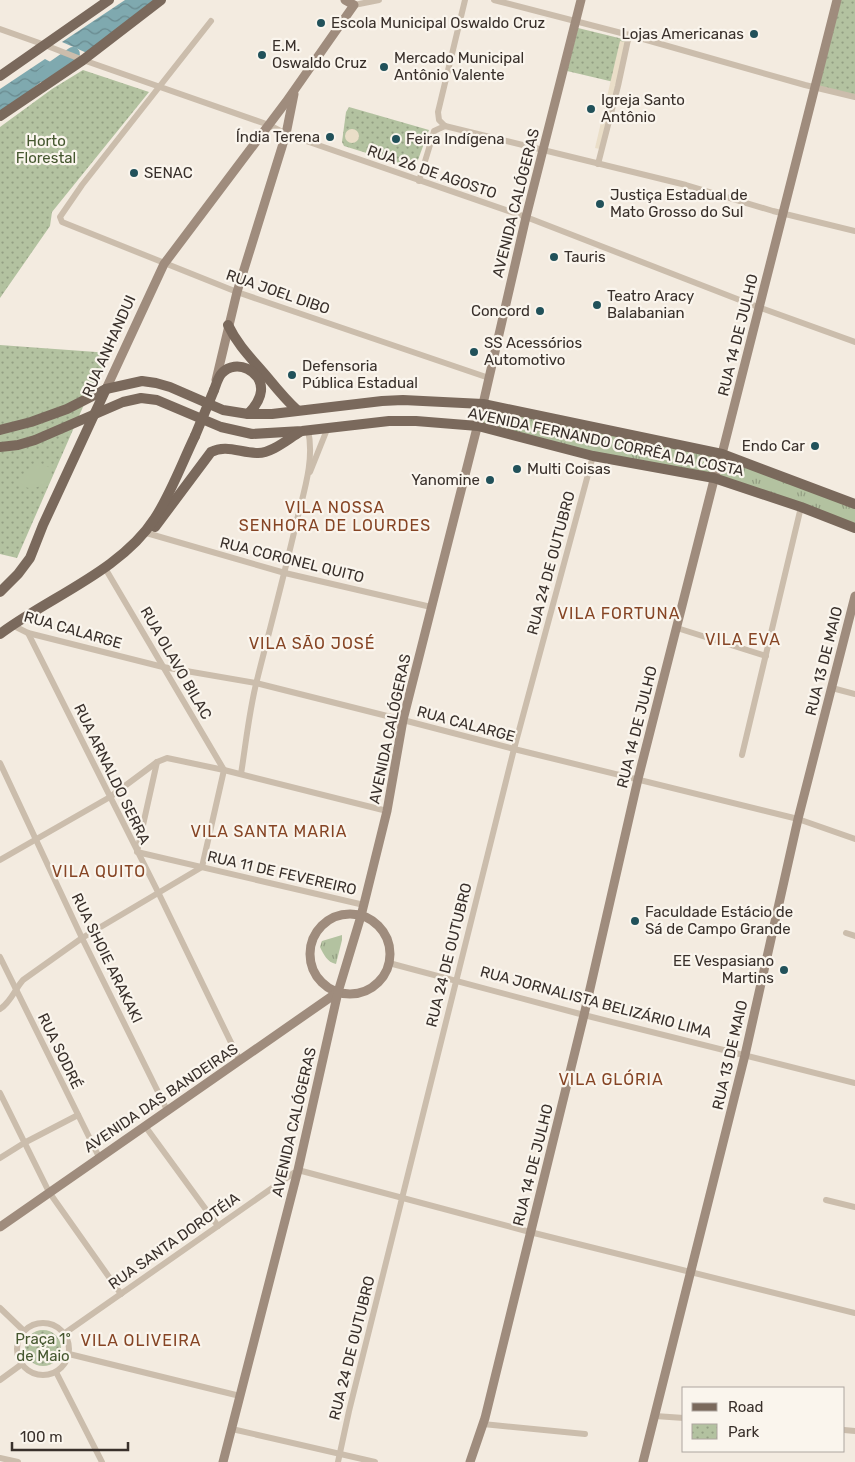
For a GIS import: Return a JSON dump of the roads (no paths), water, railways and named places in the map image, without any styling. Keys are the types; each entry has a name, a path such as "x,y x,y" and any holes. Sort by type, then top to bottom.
{"main road":[{"path":"0,76 109,0"},
{"path":"0,116 161,0"},
{"path":"228,325 235,340 246,355 297,410"},
{"path":"146,534 166,499 221,374 228,369 236,367 252,371 258,375 261,391 256,403 248,414"},
{"name":"AVENIDA FERNANDO CORRÊA DA COSTA","path":"0,430 31,422 67,409 106,389 142,382 156,383 223,410 248,414 272,414 404,400 483,404 722,454 855,504"},
{"name":"RUA ANHANDUI","path":"0,592 18,574 30,558 43,524 106,389"},
{"name":"AVENIDA FERNANDO CORRÊA DA COSTA","path":"0,447 18,445 35,440 123,402 141,398 157,400 222,427 252,434 389,421 416,421 478,426 593,456 714,478 855,528"},
{"path":"0,634 105,568 146,534 162,520 211,452 218,448 259,453 269,451 305,430"}],"street":[{"path":"345,0 356,2 379,0"},
{"path":"465,0 438,112 439,120 445,126 543,149 855,231"},
{"path":"494,0 855,97"},
{"name":"AVENIDA CALÓGERAS","path":"223,1462 298,1170 338,992 364,905 387,811 403,720 478,426 526,217 581,0"},
{"name":"RUA 14 DE JULHO","path":"470,1462 483,1424 584,1015 638,779 714,478 760,308 837,0"},
{"name":"RUA ANHANDUI","path":"106,389 164,264 269,125 356,2"},
{"path":"159,86 211,21"},
{"name":"RUA 26 DE AGOSTO","path":"0,29 269,125 286,134 526,217 760,308 855,342"},
{"path":"598,164 630,35"},
{"name":"RUA JOEL DIBO","path":"159,86 72,198 60,217 62,222 237,292 489,378"},
{"path":"214,390 228,325 286,134 296,88"},
{"path":"419,181 432,135 434,131 445,126"},
{"path":"306,480 328,428"},
{"path":"241,774 256,683 285,573 306,480 311,442 305,430"},
{"name":"RUA 24 DE OUTUBRO","path":"338,1462 514,749 593,456"},
{"path":"742,754 800,507"},
{"name":"RUA CORONEL QUITO","path":"146,534 285,573 431,607"},
{"name":"RUA OLAVO BILAC","path":"105,568 224,770"},
{"name":"RUA 13 DE MAIO","path":"643,1462 745,1055 798,819 855,596"},
{"name":"RUA CALARGE","path":"12,625 28,633 164,666 256,683 798,819 855,839"},
{"path":"677,628 766,656"},
{"name":"RUA ARNALDO SERRA","path":"28,633 158,892 240,1061"},
{"path":"832,688 855,694"},
{"path":"0,860 110,797 157,762 167,758 241,774 387,811"},
{"name":"RUA SHOIE ARAKAKI","path":"0,762 82,938 167,1110"},
{"path":"137,852 157,762"},
{"path":"0,1009 9,1002 16,988 24,980 82,938 202,867 224,770"},
{"name":"RUA 11 DE FEVEREIRO","path":"137,852 364,905"},
{"path":"348,915 361,916 372,921 384,934 390,951 389,963 384,975 375,985 364,992 351,994 338,992 327,987 312,968 310,955 312,943 317,932 325,923 348,915"},
{"path":"846,933 855,936"},
{"name":"RUA SODRÉ","path":"0,956 98,1157"},
{"name":"RUA JORNALISTA BELIZÁRIO LIMA","path":"389,963 584,1015 855,1083"},
{"name":"AVENIDA DAS BANDEIRAS","path":"0,1227 98,1157 338,992"},
{"path":"0,1094 49,1192 121,1294"},
{"path":"0,1158 24,1143 78,1115"},
{"path":"145,1126 218,1226"},
{"path":"298,1170 530,1232 855,1313"},
{"name":"RUA SANTA DOROTÉIA","path":"64,1333 298,1170"},
{"path":"826,1200 855,1207"},
{"path":"0,1308 24,1331"},
{"path":"40,1323 49,1323 58,1327 64,1333 70,1346 69,1354 63,1367 56,1372 41,1375 34,1373 22,1364 18,1357 18,1343 24,1331 40,1323"},
{"path":"69,1354 240,1396"},
{"path":"0,1380 22,1364"},
{"path":"56,1372 102,1462"},
{"path":"655,1416 682,1418"},
{"path":"483,1424 584,1434"},
{"path":"232,1429 374,1462"},
{"path":"0,1458 16,1462"}],"water":[{"path":"125,0 156,0 87,53 62,42"},
{"path":"45,59 60,67 0,114 0,89"}],"waterway":[{"path":"43,75 73,54"}],"place":[{"name":"Escola Municipal Oswaldo Cruz","path":"321,23"},
{"name":"Lojas Americanas","path":"754,34"},
{"name":"E.M. Oswaldo Cruz","path":"262,55"},
{"name":"Mercado Municipal Antônio Valente","path":"384,67"},
{"name":"Igreja Santo Antônio","path":"591,109"},
{"name":"Índia Terena","path":"330,137"},
{"name":"Feira Indígena","path":"396,139"},
{"name":"SENAC","path":"134,173"},
{"name":"Justiça Estadual de Mato Grosso do Sul","path":"600,204"},
{"name":"Tauris","path":"554,257"},
{"name":"Teatro Aracy Balabanian","path":"597,305"},
{"name":"Concord","path":"540,311"},
{"name":"SS Acessórios Automotivo","path":"474,352"},
{"name":"Defensoria Pública Estadual","path":"292,375"},
{"name":"Endo Car","path":"815,446"},
{"name":"Multi Coisas","path":"517,469"},
{"name":"Yanomine","path":"490,480"},
{"name":"Faculdade Estácio de Sá de Campo Grande","path":"635,921"},
{"name":"EE Vespasiano Martins","path":"784,970"}],"district":[{"name":"VILA NOSSA SENHORA DE LOURDES","path":"335,516"},
{"name":"VILA FORTUNA","path":"619,613"},
{"name":"VILA EVA","path":"743,639"},
{"name":"VILA SÃO JOSÉ","path":"312,643"},
{"name":"VILA SANTA MARIA","path":"269,831"},
{"name":"VILA QUITO","path":"99,871"},
{"name":"VILA GLÓRIA","path":"611,1079"},
{"name":"VILA OLIVEIRA","path":"141,1340"}],"park label":[{"name":"Horto Florestal","path":"46,150"},
{"name":"Praça 1º de Maio","path":"43,1348"}]}
